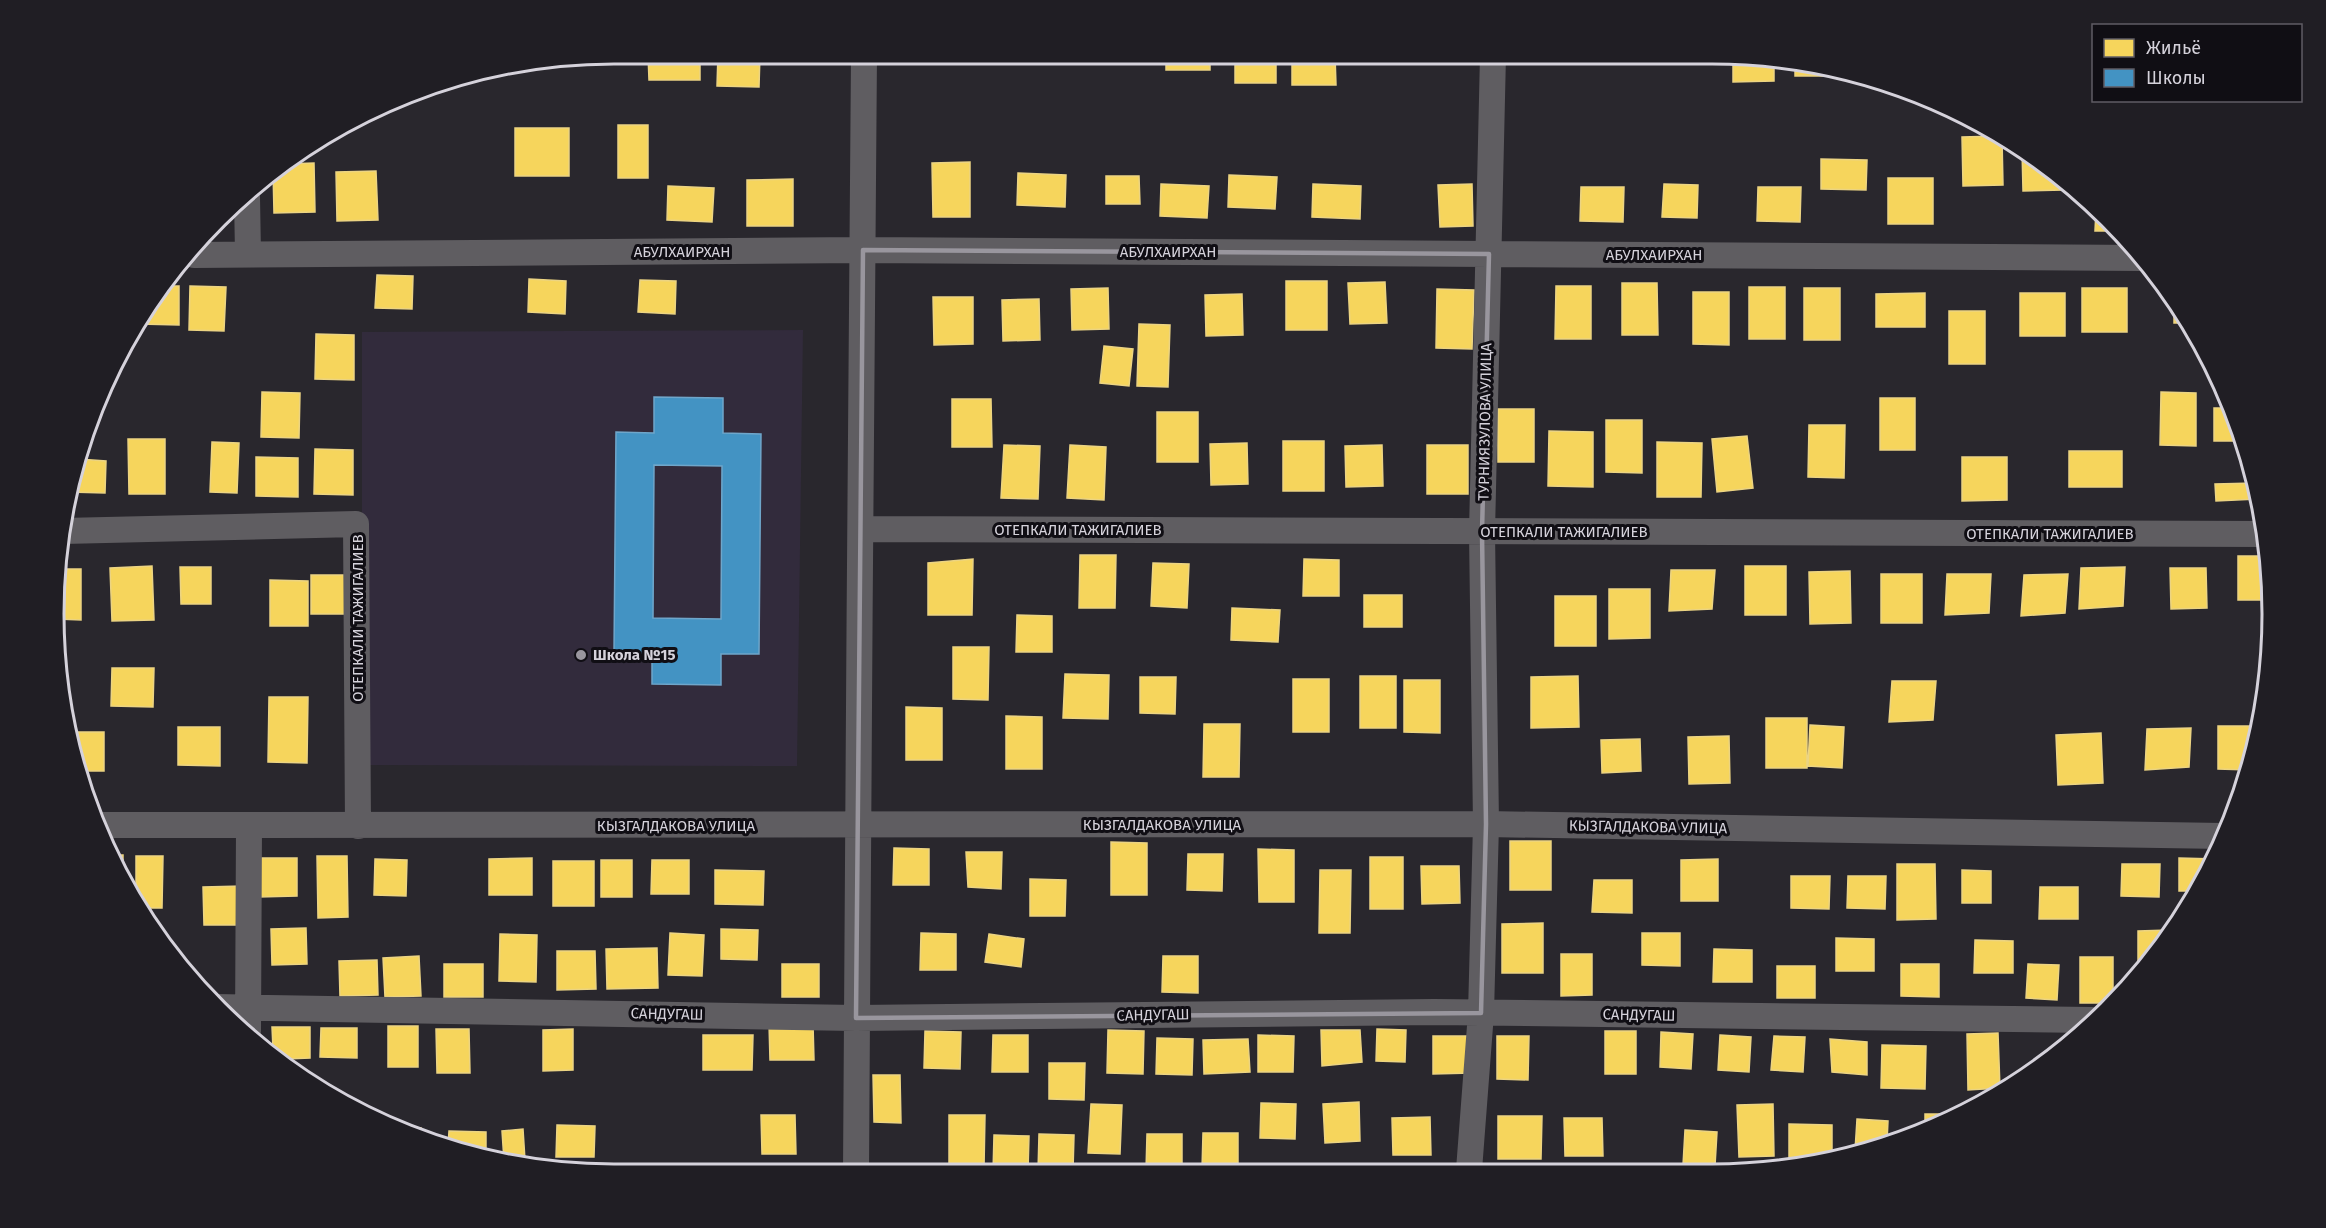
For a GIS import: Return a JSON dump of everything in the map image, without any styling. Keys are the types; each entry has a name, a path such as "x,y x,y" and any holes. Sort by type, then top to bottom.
{"street":[{"path":"856,1164 856,826 862,529 864,64"},
{"name":"ТУРНИЯЗУЛОВА УЛИЦА","path":"1469,1164 1481,1013 1486,824 1482,532 1493,64"},
{"path":"247,205 248,254"},
{"name":"АБУЛХАИРХАН","path":"199,255 863,250 2130,258"},
{"name":"ОТЕПКАЛИ ТАЖИГАЛИЕВ","path":"71,531 356,524 358,826"},
{"name":"ОТЕПКАЛИ ТАЖИГАЛИЕВ","path":"862,529 2256,534"},
{"name":"КЫЗГАЛДАКОВА УЛИЦА","path":"106,825 1486,824 2215,836"},
{"path":"249,826 249,1024"},
{"name":"САНДУГАШ","path":"228,1006 856,1018 1411,1012 2082,1020"}],"highlighted area":[{"path":"863,250 1489,254 1482,532 1486,824 1481,1013 856,1018"}],"shaded area":[{"name":"Школа №15","path":"803,330 797,766 362,765 362,332"}],"building: Жильё":[{"path":"648,64 700,64 700,80 649,80"},
{"path":"718,64 760,64 759,87 717,86"},
{"path":"1166,64 1210,64 1210,70 1166,70"},
{"path":"1235,64 1276,64 1276,83 1235,83"},
{"path":"1292,64 1335,64 1336,85 1292,85"},
{"path":"1733,65 1774,68 1774,81 1733,82"},
{"path":"1795,71 1823,76 1795,76"},
{"path":"618,125 648,125 648,178 618,178"},
{"path":"515,128 569,128 569,176 515,176"},
{"path":"1984,136 2002,148 2003,185 1963,186 1962,137"},
{"path":"1821,159 1867,160 1866,190 1821,189"},
{"path":"2022,161 2061,190 2023,191"},
{"path":"970,162 970,217 933,217 932,163"},
{"path":"300,163 314,163 315,212 274,213 273,183"},
{"path":"376,171 378,220 337,221 336,172"},
{"path":"1018,173 1066,175 1065,207 1017,205"},
{"path":"1229,175 1277,177 1275,209 1228,207"},
{"path":"1106,176 1139,176 1140,204 1106,204"},
{"path":"1888,178 1933,178 1933,224 1888,224"},
{"path":"793,179 793,226 747,226 747,180"},
{"path":"1161,184 1209,186 1207,218 1160,216"},
{"path":"1313,184 1361,186 1360,219 1312,217"},
{"path":"1472,184 1473,226 1440,227 1438,185"},
{"path":"1664,184 1698,185 1697,218 1662,217"},
{"path":"668,186 714,188 712,222 667,220"},
{"path":"1581,187 1624,187 1623,222 1580,221"},
{"path":"1758,187 1801,187 1800,222 1757,221"},
{"path":"2096,220 2106,231 2095,231"},
{"path":"377,275 413,276 412,309 375,308"},
{"path":"529,279 566,281 565,314 528,312"},
{"path":"640,280 676,281 675,314 638,312"},
{"path":"1286,281 1327,281 1327,330 1286,330"},
{"path":"1385,282 1387,323 1350,324 1348,283"},
{"path":"1622,283 1657,283 1658,335 1622,335"},
{"path":"173,286 179,286 179,325 147,324"},
{"path":"190,286 226,287 224,331 189,330"},
{"path":"1556,286 1591,286 1591,339 1555,339"},
{"path":"1749,287 1785,287 1785,339 1749,339"},
{"path":"1108,288 1109,329 1072,330 1071,289"},
{"path":"1804,288 1840,288 1840,340 1804,340"},
{"path":"2082,288 2127,288 2127,332 2082,332"},
{"path":"1437,289 1474,290 1472,349 1436,348"},
{"path":"1693,292 1729,292 1729,345 1693,344"},
{"path":"1925,293 1925,327 1876,327 1876,294"},
{"path":"2020,293 2065,293 2065,336 2020,336"},
{"path":"1242,294 1243,335 1206,336 1205,295"},
{"path":"933,297 973,297 973,344 934,345"},
{"path":"1039,299 1040,340 1003,341 1002,300"},
{"path":"1949,311 1985,311 1985,364 1949,364"},
{"path":"1139,324 1170,325 1168,387 1137,386"},
{"path":"316,334 354,335 354,380 315,379"},
{"path":"1104,346 1133,349 1129,386 1100,383"},
{"path":"262,392 300,393 299,438 261,437"},
{"path":"2161,392 2196,393 2196,446 2160,445"},
{"path":"1880,398 1915,398 1915,450 1880,450"},
{"path":"952,399 991,399 992,447 952,447"},
{"path":"2214,408 2221,408 2233,441 2214,441"},
{"path":"1498,409 1534,409 1534,462 1498,462"},
{"path":"1157,412 1198,412 1198,462 1157,462"},
{"path":"1606,420 1642,420 1642,473 1606,472"},
{"path":"1809,425 1845,425 1844,478 1808,477"},
{"path":"1549,431 1593,432 1593,487 1548,486"},
{"path":"1747,436 1753,488 1717,492 1712,439"},
{"path":"128,439 165,439 165,494 129,494"},
{"path":"1283,441 1324,441 1324,491 1283,491"},
{"path":"212,442 239,443 237,493 210,492"},
{"path":"1657,442 1702,443 1701,497 1657,497"},
{"path":"1247,443 1248,484 1211,485 1210,444"},
{"path":"1004,445 1040,446 1038,499 1001,498"},
{"path":"1070,445 1106,447 1104,500 1067,498"},
{"path":"1382,445 1383,486 1346,487 1345,446"},
{"path":"1427,445 1468,445 1468,494 1427,494"},
{"path":"315,449 353,450 353,495 314,494"},
{"path":"2069,451 2122,451 2122,487 2069,487"},
{"path":"256,457 298,458 298,497 256,496"},
{"path":"1962,457 2007,457 2007,500 1962,501"},
{"path":"87,460 106,461 105,493 78,492"},
{"path":"2246,483 2249,499 2216,501 2215,484"},
{"path":"1080,555 1116,555 1115,608 1079,608"},
{"path":"2238,556 2258,556 2261,600 2238,600"},
{"path":"973,559 972,615 928,615 928,563"},
{"path":"1304,559 1339,560 1339,596 1303,596"},
{"path":"1153,563 1189,564 1187,608 1151,606"},
{"path":"152,566 154,620 112,621 110,568"},
{"path":"1745,566 1786,566 1786,615 1745,615"},
{"path":"180,567 211,567 211,604 181,604"},
{"path":"2125,567 2123,606 2079,609 2081,568"},
{"path":"2170,568 2206,568 2207,608 2171,609"},
{"path":"67,569 81,569 81,620 64,619"},
{"path":"1671,570 1715,570 1712,609 1669,611"},
{"path":"1850,571 1851,623 1810,624 1809,572"},
{"path":"1881,574 1922,574 1922,623 1881,623"},
{"path":"1947,574 1991,574 1989,613 1945,615"},
{"path":"2068,574 2065,613 2021,616 2024,575"},
{"path":"311,575 349,575 350,614 311,614"},
{"path":"270,580 308,581 308,626 270,626"},
{"path":"1609,589 1650,589 1650,638 1609,639"},
{"path":"1364,595 1402,595 1402,627 1364,627"},
{"path":"1555,596 1596,596 1596,646 1555,646"},
{"path":"1232,608 1280,610 1278,642 1231,640"},
{"path":"1017,615 1052,616 1052,652 1016,652"},
{"path":"953,647 989,647 988,700 953,699"},
{"path":"112,668 154,668 153,707 111,706"},
{"path":"1065,674 1109,675 1108,719 1063,718"},
{"path":"1360,676 1396,676 1396,728 1360,728"},
{"path":"1578,676 1579,727 1531,728 1531,677"},
{"path":"1140,677 1176,677 1175,714 1140,713"},
{"path":"1293,679 1329,679 1329,732 1293,732"},
{"path":"1404,680 1440,680 1440,733 1404,732"},
{"path":"1892,681 1936,681 1933,720 1889,722"},
{"path":"269,697 308,697 307,763 268,762"},
{"path":"906,707 942,708 942,760 906,760"},
{"path":"1006,716 1042,717 1042,769 1006,769"},
{"path":"1766,718 1807,718 1807,768 1766,768"},
{"path":"1204,724 1240,724 1239,777 1203,777"},
{"path":"1810,725 1844,727 1842,768 1808,766"},
{"path":"2218,726 2250,726 2239,770 2218,769"},
{"path":"178,727 220,727 220,766 178,765"},
{"path":"2191,728 2189,767 2145,770 2147,729"},
{"path":"78,732 104,732 104,771 88,771"},
{"path":"2101,733 2103,783 2058,785 2056,735"},
{"path":"1729,736 1730,783 1689,784 1688,737"},
{"path":"1640,739 1641,771 1602,773 1601,740"},
{"path":"1510,841 1551,841 1551,890 1510,890"},
{"path":"1111,842 1147,843 1147,895 1111,895"},
{"path":"894,848 929,849 929,885 893,885"},
{"path":"1258,849 1294,850 1294,902 1259,902"},
{"path":"966,852 1002,852 1001,889 968,887"},
{"path":"1188,854 1223,854 1222,891 1187,890"},
{"path":"136,856 163,856 162,908 150,908 136,885"},
{"path":"317,856 347,856 348,917 318,918"},
{"path":"1370,857 1403,857 1403,909 1370,909"},
{"path":"258,858 297,858 297,896 259,897"},
{"path":"532,858 532,895 489,895 489,859"},
{"path":"2179,858 2204,859 2187,891 2179,891"},
{"path":"375,859 407,860 406,896 374,895"},
{"path":"1718,859 1718,901 1681,901 1681,860"},
{"path":"601,860 632,860 632,897 601,897"},
{"path":"652,860 689,860 689,894 651,894"},
{"path":"553,861 594,861 594,906 553,906"},
{"path":"1897,864 1935,864 1936,919 1897,920"},
{"path":"2122,864 2160,864 2159,897 2121,896"},
{"path":"1421,866 1459,866 1460,903 1422,904"},
{"path":"715,870 764,871 763,905 715,904"},
{"path":"1320,870 1351,870 1350,933 1319,933"},
{"path":"1962,870 1991,871 1991,903 1962,903"},
{"path":"1791,876 1830,876 1829,909 1791,908"},
{"path":"1848,876 1886,876 1885,909 1847,908"},
{"path":"1030,879 1066,880 1065,916 1030,916"},
{"path":"1594,880 1632,880 1632,913 1592,912"},
{"path":"242,886 242,925 204,925 203,887"},
{"path":"2040,887 2078,887 2078,919 2039,919"},
{"path":"1543,923 1543,973 1502,973 1502,924"},
{"path":"306,928 307,964 272,965 271,929"},
{"path":"721,929 758,930 757,960 721,959"},
{"path":"2161,930 2138,961 2138,931"},
{"path":"670,933 704,935 702,976 668,975"},
{"path":"921,933 956,934 956,970 920,970"},
{"path":"1642,933 1680,933 1680,966 1642,965"},
{"path":"500,934 537,935 536,982 499,981"},
{"path":"989,934 1024,939 1021,967 985,962"},
{"path":"1836,938 1874,939 1874,971 1836,971"},
{"path":"1975,940 2013,941 2013,973 1974,973"},
{"path":"657,948 658,988 607,989 606,949"},
{"path":"1714,949 1752,950 1752,982 1713,982"},
{"path":"557,951 595,951 596,989 557,990"},
{"path":"1561,954 1592,954 1592,995 1561,996"},
{"path":"419,956 421,996 385,997 383,958"},
{"path":"1163,956 1198,956 1198,993 1162,992"},
{"path":"2080,957 2113,957 2113,990 2101,1003 2080,1003"},
{"path":"377,960 378,995 340,996 339,961"},
{"path":"444,964 483,964 483,997 444,997"},
{"path":"782,964 819,964 819,997 782,997"},
{"path":"1901,964 1939,964 1939,997 1901,996"},
{"path":"2028,964 2059,965 2057,1000 2026,998"},
{"path":"1777,966 1815,966 1815,998 1777,998"},
{"path":"769,1024 813,1024 814,1060 770,1060"},
{"path":"388,1026 418,1026 418,1067 388,1067"},
{"path":"272,1027 310,1027 310,1058 292,1059 273,1045"},
{"path":"321,1028 357,1028 357,1058 320,1057"},
{"path":"436,1029 469,1029 470,1073 437,1073"},
{"path":"573,1029 573,1070 543,1071 543,1030"},
{"path":"1377,1029 1406,1030 1405,1062 1376,1061"},
{"path":"1108,1030 1144,1031 1143,1074 1107,1073"},
{"path":"1321,1030 1360,1030 1362,1062 1322,1066"},
{"path":"925,1031 961,1032 960,1069 924,1068"},
{"path":"1605,1031 1636,1031 1636,1074 1605,1074"},
{"path":"1661,1032 1693,1034 1691,1069 1660,1067"},
{"path":"1998,1033 2000,1082 1989,1089 1968,1090 1967,1034"},
{"path":"703,1035 753,1035 752,1070 703,1070"},
{"path":"993,1035 1028,1035 1028,1072 992,1072"},
{"path":"1258,1035 1294,1036 1293,1072 1258,1072"},
{"path":"1720,1035 1751,1037 1749,1072 1718,1070"},
{"path":"1433,1036 1471,1036 1472,1073 1433,1074"},
{"path":"1497,1036 1529,1036 1528,1080 1497,1079"},
{"path":"1774,1036 1805,1037 1803,1072 1771,1070"},
{"path":"1157,1038 1193,1039 1192,1075 1156,1074"},
{"path":"1248,1039 1250,1072 1204,1074 1203,1040"},
{"path":"1830,1039 1867,1042 1867,1075 1832,1072"},
{"path":"1882,1045 1926,1046 1925,1089 1881,1088"},
{"path":"1049,1063 1085,1063 1084,1100 1049,1099"},
{"path":"873,1075 900,1075 901,1123 874,1122"},
{"path":"1359,1102 1360,1141 1325,1143 1323,1104"},
{"path":"1261,1103 1296,1104 1295,1139 1260,1138"},
{"path":"1091,1104 1122,1105 1120,1154 1088,1153"},
{"path":"1773,1104 1774,1156 1739,1157 1737,1105"},
{"path":"1925,1114 1940,1114 1925,1121"},
{"path":"761,1115 795,1115 796,1154 762,1154"},
{"path":"949,1115 985,1115 984,1164 949,1164"},
{"path":"1498,1116 1542,1116 1541,1159 1498,1159"},
{"path":"1430,1117 1431,1155 1393,1155 1392,1118"},
{"path":"1564,1118 1602,1118 1603,1156 1565,1156"},
{"path":"1857,1119 1888,1121 1887,1135 1855,1145"},
{"path":"1789,1124 1832,1125 1832,1150 1789,1158"},
{"path":"557,1125 595,1126 594,1157 556,1157"},
{"path":"523,1129 525,1156 503,1152 502,1131"},
{"path":"1685,1130 1717,1132 1715,1164 1683,1164"},
{"path":"449,1131 486,1132 486,1148 472,1145 449,1138"},
{"path":"1203,1133 1238,1133 1238,1164 1202,1164"},
{"path":"1039,1134 1074,1135 1073,1164 1038,1164"},
{"path":"1147,1134 1182,1134 1182,1164 1146,1164"},
{"path":"994,1135 1029,1136 1028,1164 993,1164"}],"building: Школы":[{"name":"Школа №15","path":"654,397 723,398 723,433 761,434 759,654 721,654 721,685 652,684 652,653 614,653 616,432 654,433","holes":["654,465 722,466 721,619 653,618"]}],"place":[{"name":"Школа №15","path":"581,655"}]}
